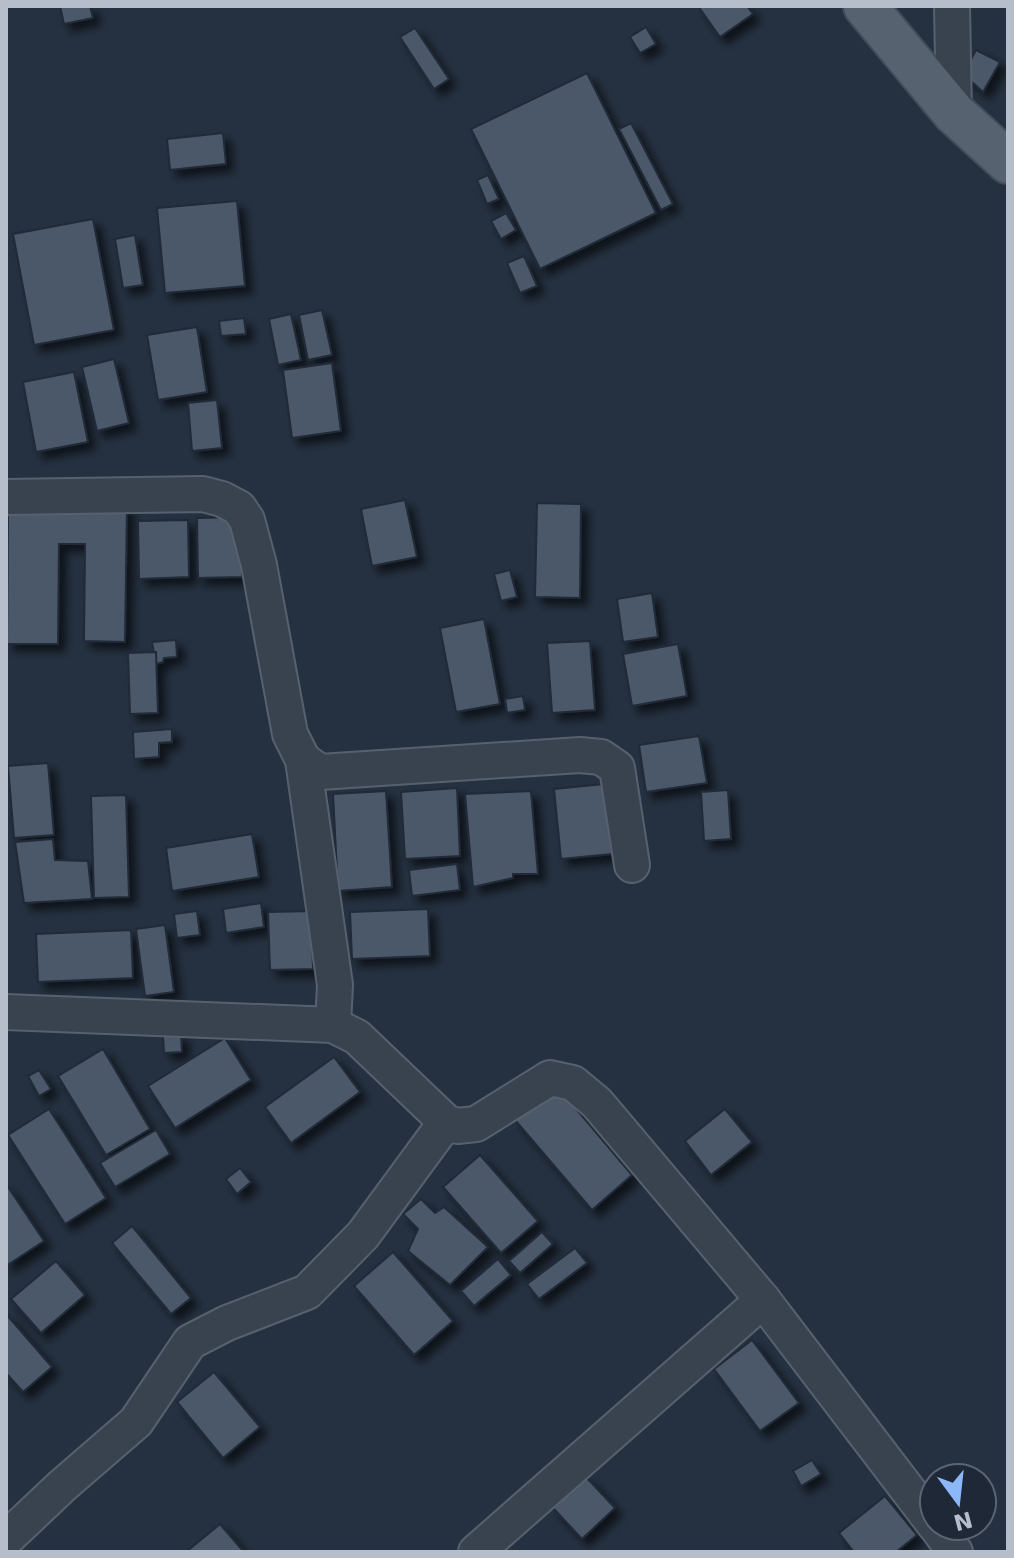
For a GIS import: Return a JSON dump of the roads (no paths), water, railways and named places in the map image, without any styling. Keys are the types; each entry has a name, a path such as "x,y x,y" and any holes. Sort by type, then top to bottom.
{"main road":[{"path":"865,6 954,113 1008,162"}],"street":[{"path":"952,6 954,113"},
{"path":"6,497 203,494 239,508 247,520 259,565 290,734 303,760 335,985 333,1025"},
{"path":"303,760 320,772 580,755 601,757 617,768 632,865"},
{"path":"6,1012 333,1025 357,1037 446,1122 457,1126 476,1124 550,1078 573,1083 597,1103 763,1300 918,1503"},
{"path":"6,1539 136,1422 190,1342 227,1323 307,1292 363,1235 446,1122"},
{"path":"476,1552 763,1300"}]}
